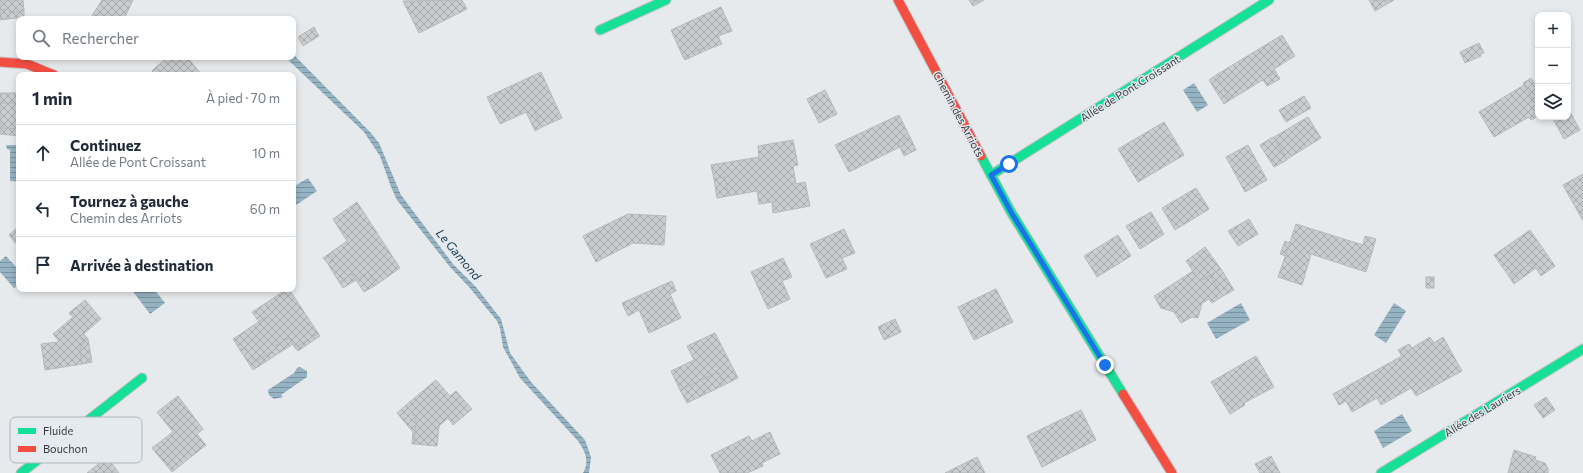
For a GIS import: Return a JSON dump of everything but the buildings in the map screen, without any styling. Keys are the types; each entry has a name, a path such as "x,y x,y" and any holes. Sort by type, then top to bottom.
{"street":[{"path":"600,30 666,0"},
{"name":"Chemin des Arriots","path":"898,0 1011,212 1172,473"},
{"name":"Allée de Pont Croissant","path":"991,175 1269,0"},
{"path":"0,62 27,64 47,72"},
{"name":"Allée des Lauriers","path":"1381,473 1583,349"},
{"path":"92,417 142,378"},
{"path":"21,473 34,463"}],"water":[{"path":"296,57 379,143 401,195 453,264 476,287 501,319 510,353 531,382 585,440 591,457 589,473 583,473 586,464 586,456 578,441 520,378 503,347 500,328 497,321 469,287 450,267 397,200 380,156 364,132 288,60 296,60"},
{"path":"1194,83 1208,105 1197,112 1183,90"},
{"path":"6,145 16,145 16,182 10,181 10,150 7,149"},
{"path":"308,178 317,191 296,205 296,185"},
{"path":"6,256 16,267 16,287 14,288 0,272 0,261"},
{"path":"133,292 156,292 165,303 150,314"},
{"path":"1241,303 1250,320 1216,339 1207,323"},
{"path":"1394,303 1406,311 1386,343 1374,335"},
{"path":"300,367 307,371 307,377 281,395 283,397 274,399 269,395 268,390 294,373 297,368"},
{"path":"1402,414 1412,431 1383,448 1374,431"}],"traffic: fast":[{"path":"600,30 666,0"},
{"path":"991,175 1269,0"},
{"path":"981,156 1011,212 1123,394"},
{"path":"1381,473 1583,349"},
{"path":"92,417 142,378"},
{"path":"21,473 34,463"}],"traffic: jam":[{"path":"898,0 981,156"},
{"path":"0,62 27,64 47,72"},
{"path":"1123,394 1172,473"}],"route":[{"path":"1009,164 991,175 1011,212 1105,365"}],"water label":[{"name":"Le Gamond","path":"459,254"}]}
